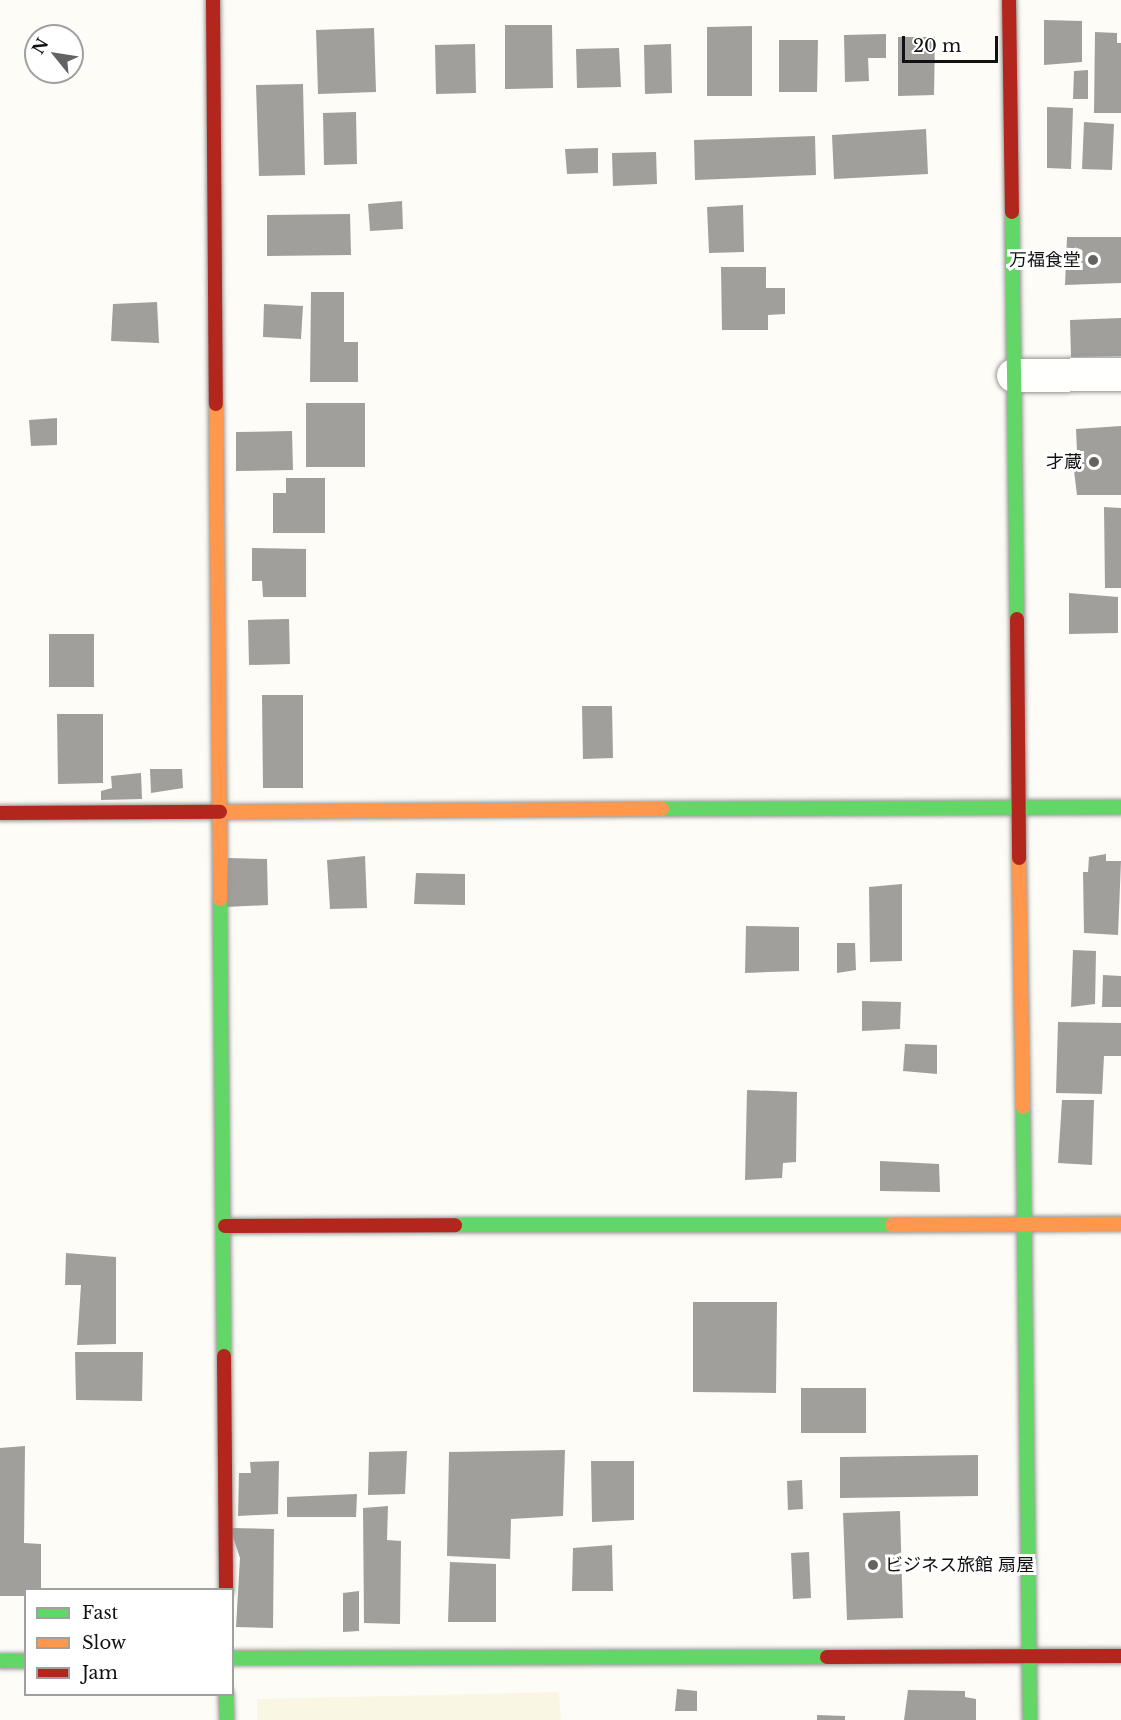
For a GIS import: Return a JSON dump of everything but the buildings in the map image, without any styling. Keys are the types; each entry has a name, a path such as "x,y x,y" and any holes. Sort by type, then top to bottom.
{"street":[{"path":"213,0 218,810 225,1226 226,1588"},
{"path":"1009,0 1022,1226 1030,1720"},
{"path":"1013,375 1121,374"},
{"path":"0,813 218,810 1121,807"},
{"path":"225,1226 1121,1224"},
{"path":"234,1658 1121,1656"},
{"path":"0,1662 24,1661"},
{"path":"226,1696 227,1720"}],"shaded area":[{"path":"559,1692 561,1720 257,1720 257,1699"}],"traffic: fast":[{"path":"1012,212 1017,619"},
{"path":"662,809 1121,807"},
{"path":"220,899 224,1356"},
{"path":"1023,1107 1030,1720"},
{"path":"455,1225 892,1225"},
{"path":"234,1658 827,1657"},
{"path":"0,1661 24,1661"},
{"path":"226,1696 227,1720"}],"traffic: slow":[{"path":"216,404 220,899"},
{"path":"220,812 662,809"},
{"path":"1019,858 1023,1107"},
{"path":"892,1225 1121,1224"}],"traffic: jam":[{"path":"213,0 216,404"},
{"path":"1009,0 1012,212"},
{"path":"1017,619 1019,858"},
{"path":"0,813 220,812"},
{"path":"225,1226 455,1225"},
{"path":"224,1356 226,1588"},
{"path":"827,1657 1121,1656"}],"place":[{"name":"万福食堂","path":"1093,260"},
{"name":"才蔵","path":"1094,462"},
{"name":"ビジネス旅館 扇屋","path":"873,1565"}]}
